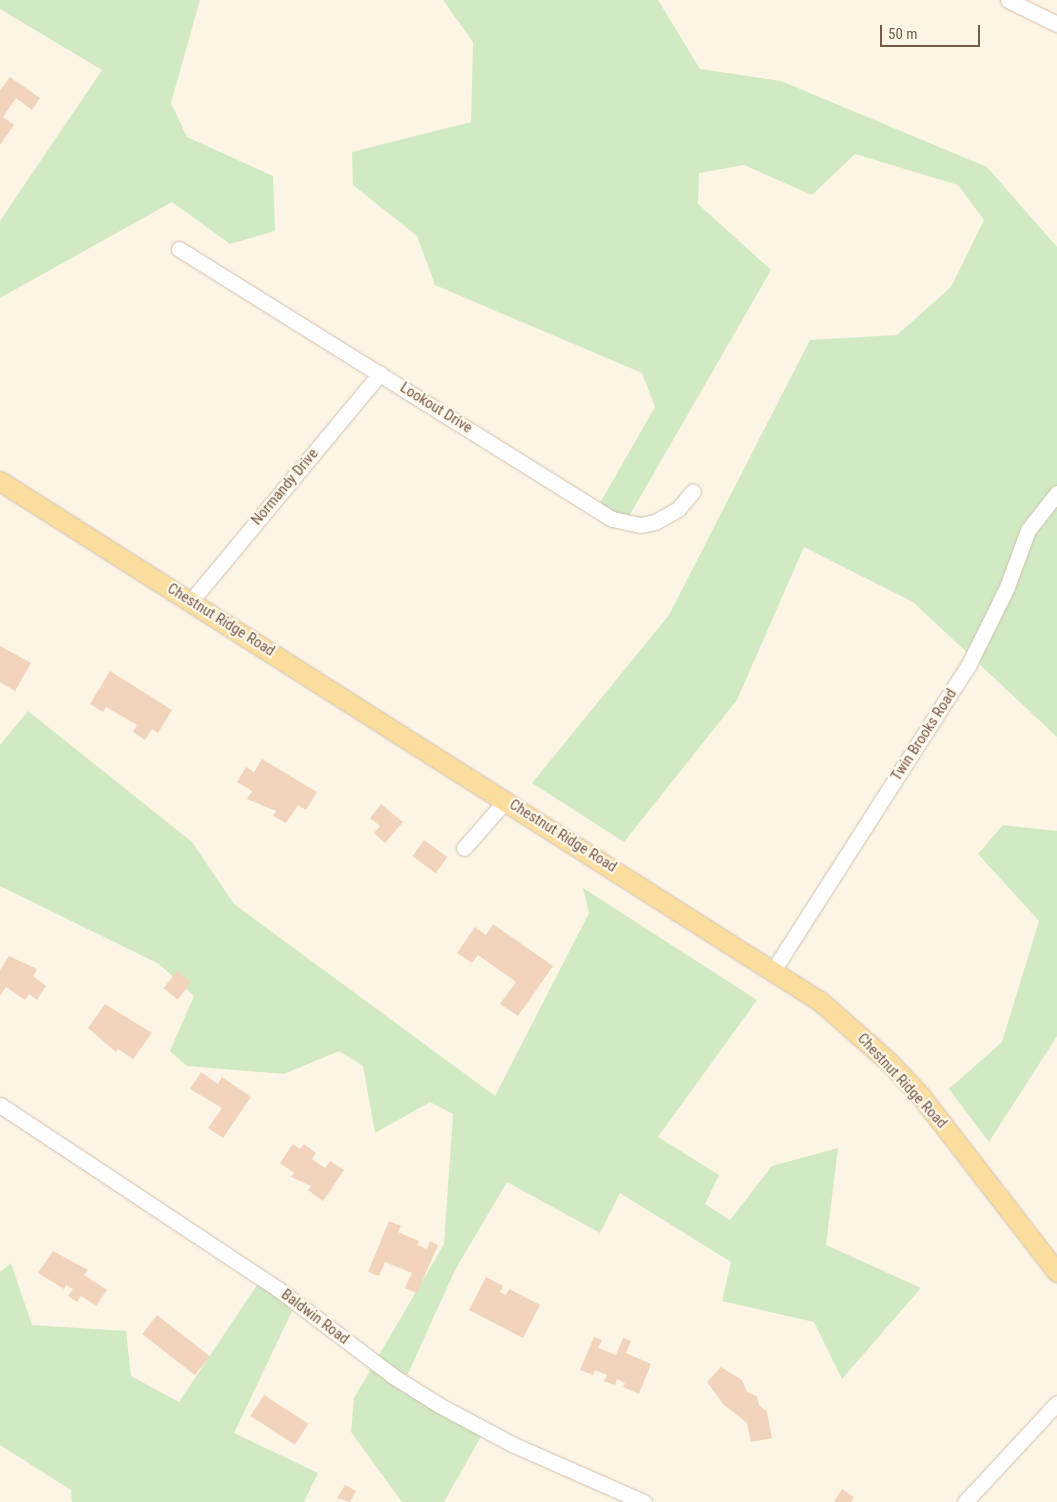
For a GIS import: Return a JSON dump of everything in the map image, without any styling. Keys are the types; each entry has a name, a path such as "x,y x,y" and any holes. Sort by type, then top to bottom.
{"main road":[{"name":"Chestnut Ridge Road","path":"0,481 774,969 821,1002 889,1062 942,1122 1057,1272"}],"street":[{"path":"1008,0 1057,24"},
{"name":"Lookout Drive","path":"179,248 612,519 640,525 654,522 678,509 693,491"},
{"name":"Normandy Drive","path":"191,601 380,373"},
{"name":"Twin Brooks Road","path":"774,969 968,666 1007,587 1028,530 1057,493"},
{"path":"464,848 506,800"},
{"name":"Baldwin Road","path":"0,1105 278,1289 424,1395 514,1445 649,1501"},
{"path":"965,1502 1057,1403"}],"green space":[{"path":"0,0 200,0 171,103 187,137 273,176 275,231 230,244 172,202 0,298 0,221 102,70 0,9"},
{"path":"443,0 658,0 700,69 781,81 987,167 1057,247 1057,737 913,602 804,547 737,700 624,842 532,783 669,615 810,340 897,335 951,287 984,220 958,185 855,154 812,195 744,165 699,173 698,204 771,270 628,518 596,510 655,407 642,373 435,285 417,236 353,185 352,152 471,122 473,42"},
{"path":"28,711 192,842 234,904 495,1096 589,913 583,888 757,1000 658,1137 719,1175 705,1204 730,1220 772,1166 838,1148 826,1245 921,1288 842,1379 814,1322 722,1301 731,1262 620,1193 600,1233 507,1182 455,1270 402,1387 483,1433 444,1502 402,1502 351,1432 354,1398 444,1244 453,1114 430,1102 375,1133 363,1066 339,1051 284,1074 187,1066 170,1051 194,996 159,964 0,886 0,745"},
{"path":"1003,825 1057,831 1057,1036 989,1142 949,1089 1002,1042 1039,921 978,854"},
{"path":"11,1263 32,1325 126,1331 131,1376 179,1402 259,1282 294,1307 234,1433 318,1473 304,1502 72,1502 71,1490 0,1445 0,1272"}],"building":[{"path":"10,77 40,98 32,110 16,98 3,117 14,125 0,145 0,90"},
{"path":"0,646 31,663 15,691 0,682"},
{"path":"110,671 172,710 158,733 152,729 145,740 133,732 137,725 106,707 103,712 90,704"},
{"path":"262,759 317,792 306,810 298,805 286,823 273,816 276,811 247,799 252,791 237,782 246,767 254,772"},
{"path":"381,804 403,822 385,843 374,833 380,826 370,818"},
{"path":"424,840 447,857 436,873 412,856"},
{"path":"493,924 553,966 518,1016 500,1004 516,982 478,955 472,963 457,953 475,927 486,935"},
{"path":"9,956 37,969 33,976 46,986 37,1000 29,994 25,1000 6,987 0,996 0,970"},
{"path":"177,971 191,982 178,999 163,988"},
{"path":"105,1004 152,1033 133,1059 118,1049 116,1052 88,1028"},
{"path":"201,1072 218,1084 222,1077 251,1097 223,1138 208,1128 222,1108 190,1089"},
{"path":"293,1144 300,1149 304,1144 316,1153 312,1159 325,1168 330,1161 344,1170 323,1201 308,1190 311,1186 291,1177 294,1173 280,1163"},
{"path":"389,1221 401,1226 398,1232 419,1241 417,1245 427,1249 430,1241 438,1245 417,1293 405,1288 412,1273 385,1262 379,1276 368,1272"},
{"path":"53,1251 88,1270 84,1275 107,1290 96,1306 81,1296 77,1302 68,1296 73,1289 66,1285 64,1289 38,1273"},
{"path":"486,1277 503,1286 500,1292 506,1295 509,1289 540,1305 523,1338 469,1310"},
{"path":"157,1315 210,1356 195,1375 142,1334"},
{"path":"594,1337 602,1340 598,1348 616,1355 623,1338 631,1341 626,1353 651,1364 639,1394 623,1387 625,1383 617,1379 615,1385 604,1381 607,1375 595,1370 593,1375 580,1370"},
{"path":"721,1367 742,1380 747,1392 757,1396 759,1405 767,1412 772,1438 751,1442 747,1423 723,1404 707,1382"},
{"path":"264,1395 308,1424 295,1445 250,1416"},
{"path":"345,1485 356,1491 350,1502 337,1498"},
{"path":"842,1489 854,1497 851,1502 834,1502"}]}
